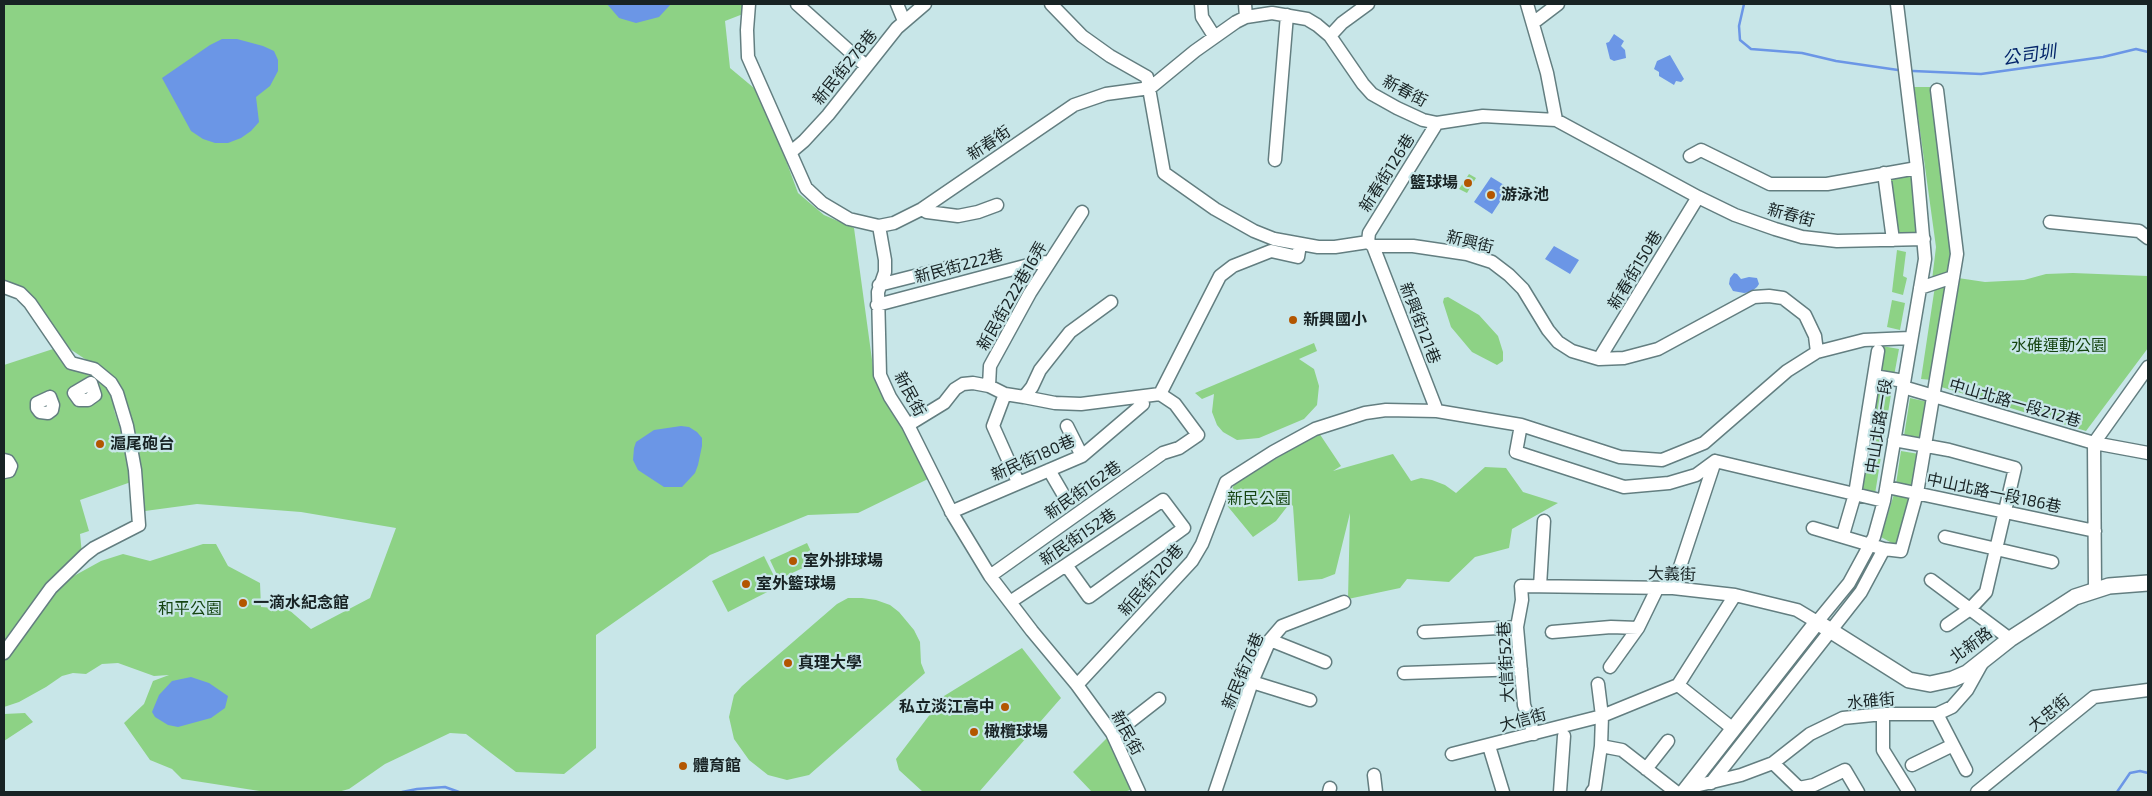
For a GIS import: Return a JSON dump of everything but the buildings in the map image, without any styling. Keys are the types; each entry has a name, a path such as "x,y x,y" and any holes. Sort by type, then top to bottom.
{"main road":[{"name":"北新路","path":"1817,622 1909,680 1930,684 1953,679 1967,673 2010,639 2062,604 2095,589 2148,583"},
{"name":"中山北路一段","path":"1682,791 1817,622"}],"street":[{"path":"749,4 747,30 748,57 806,188 822,203 849,219 879,226"},
{"path":"798,4 866,66"},
{"path":"896,4 904,21"},
{"name":"新民街278巷","path":"791,152 828,115 904,21 925,4"},
{"path":"1051,4 1082,36 1110,56 1147,77 1150,88"},
{"path":"1201,4 1202,17 1214,36"},
{"path":"1245,4 1246,17"},
{"path":"1330,36 1342,23 1368,4"},
{"path":"1527,4 1547,73 1556,120"},
{"path":"1533,23 1558,4"},
{"name":"中山北路一段","path":"1817,622 1849,583 1874,537 1884,501 1910,338 1925,259 1917,168 1897,4"},
{"name":"新春街","path":"879,226 894,223 922,209 1074,105 1106,94 1150,88 1214,36 1246,17 1261,13 1306,19 1317,25 1330,36 1372,94 1413,116 1437,123 1483,116 1556,120 1735,215 1802,237 1837,241 1924,239"},
{"path":"1275,160 1287,15"},
{"name":"新興街","path":"1150,88 1164,173 1215,209 1248,228 1274,239 1300,245 1335,247 1370,244 1413,246 1466,254 1492,262 1523,289 1548,330 1558,342 1572,351 1600,360 1624,358 1658,349 1754,297 1761,296 1783,298 1804,315 1815,336 1817,352"},
{"path":"1813,528 1843,535 1884,549 1901,551 1917,493 1957,254 1938,90"},
{"name":"新春街126巷","path":"1370,244 1368,233 1437,123"},
{"path":"1690,156 1701,150 1770,184 1827,184 1917,168"},
{"path":"1884,173 1893,240"},
{"name":"新春街150巷","path":"1600,360 1698,197"},
{"path":"922,209 927,212 958,216 998,205"},
{"name":"新民街222巷16弄","path":"989,386 990,366 1030,293 1082,212"},
{"path":"2050,222 2139,232 2148,238"},
{"name":"新民街","path":"879,226 886,260 885,272 879,285 877,305 880,375 890,397 908,425 951,512 990,576 1077,685 1112,733 1136,791"},
{"name":"新興街121巷","path":"1370,244 1437,411"},
{"path":"908,425 944,403 955,389 963,384 973,383 989,386 1005,394 1055,403 1081,404 1160,394 1220,276 1233,266 1271,251 1298,256 1300,245"},
{"name":"新民街222巷","path":"877,305 1036,263 1049,262"},
{"path":"879,285 954,266"},
{"path":"1920,288 1952,277"},
{"path":"4,287 20,293 30,303 71,363 94,369 111,383 118,393 127,426 135,470 139,525 94,548 85,555 51,588 4,652"},
{"path":"1024,397 1032,387 1040,370 1070,332 1111,302"},
{"path":"1437,411 1521,425 1620,457 1662,460 1704,443 1787,371 1817,352 1864,340 1910,338"},
{"name":"中山北路一段","path":"1843,535 1856,494 1878,351"},
{"path":"2148,368 2094,443 2148,453"},
{"name":"中山北路一段212巷","path":"1874,376 2094,443 2095,589"},
{"path":"1005,394 993,426 1018,482"},
{"name":"新民街162巷","path":"990,576 1163,453 1179,448 1198,435 1175,404 1160,394"},
{"name":"新民街180巷","path":"951,512 1082,456 1143,404"},
{"name":"新民街120巷","path":"1077,685 1192,561 1202,544 1226,482 1273,452 1315,429 1344,419 1386,410 1437,411"},
{"path":"1521,425 1516,452 1624,487 1669,483 1696,475 1714,461"},
{"path":"1067,426 1082,456"},
{"path":"1894,440 2015,468 2003,512 1986,592 1970,609 1947,626"},
{"path":"4,460 10,462 11,466 9,471 4,472"},
{"path":"1714,461 1884,501"},
{"path":"1673,588 1714,461"},
{"path":"1049,470 1063,494"},
{"name":"中山北路一段186巷","path":"1886,487 2094,531"},
{"name":"新民街152巷","path":"1010,602 1163,500 1184,528 1089,597 1066,565"},
{"path":"1540,586 1544,521"},
{"path":"1945,537 2052,562"},
{"path":"1703,792 1861,592 1884,549"},
{"path":"1931,580 2010,639"},
{"name":"大義街","path":"1521,586 1673,588 1735,595 1798,610 1817,622"},
{"name":"大信街52巷","path":"1521,586 1522,600 1517,628 1524,705 1534,734"},
{"path":"1610,667 1638,628 1657,589"},
{"path":"1732,728 1678,685 1735,595"},
{"name":"新民街76巷","path":"1215,792 1252,682 1270,640 1282,626 1344,602"},
{"path":"1424,632 1517,628"},
{"path":"1552,632 1638,628"},
{"path":"1270,640 1325,662"},
{"path":"1966,770 1937,714 1952,707 1967,690 1986,657"},
{"path":"1404,673 1521,669"},
{"path":"1252,682 1310,700"},
{"path":"1597,791 1602,716 1598,684"},
{"name":"大信街","path":"1452,754 1602,716 1678,685"},
{"name":"大忠街","path":"1977,792 2094,697 2144,690 2148,700"},
{"path":"1112,733 1118,731 1159,699"},
{"path":"1883,714 1883,750 1908,792"},
{"name":"水碓街","path":"1682,791 1712,781 1741,775 1773,763 1810,734 1843,718 1883,714 1937,714"},
{"path":"1560,792 1564,736"},
{"path":"1646,769 1668,741"},
{"path":"1912,765 1953,745"},
{"path":"1489,746 1499,790"},
{"path":"1600,746 1622,750 1646,769 1682,791"},
{"path":"1773,763 1798,790 1814,785 1845,770 1858,792"},
{"path":"1374,775 1376,792"}],"green space":[{"name":"和平公園","path":"4,4 744,4 743,14 725,21 730,68 754,88 777,136 798,193 824,215 854,228 873,367 906,428 928,479 858,513 808,515 710,555 596,635 596,748 564,774 516,772 466,734 450,733 385,764 349,789 338,792 266,792 182,779 172,769 150,760 124,723 144,704 153,681 169,675 154,676 118,663 102,664 86,674 73,673 62,676 19,702 4,707 4,658 52,594 72,577 101,561 123,554 150,561 203,544 216,544 228,566 260,583 261,607 288,609 311,629 370,598 396,528 301,512 197,504 145,511 122,392 100,369 61,343 4,284"},
{"path":"1914,87 1934,87 1952,230 1950,275 1932,280 1936,247"},
{"path":"1912,173 1917,234 1896,235 1889,176"},
{"name":"籃球場","path":"1469,174 1476,178 1467,193 1459,189"},
{"path":"1897,250 1906,252 1903,276 1907,278 1903,295 1892,292"},
{"name":"水碓運動公園","path":"2073,273 2148,276 2148,348 2086,431 1938,386 1958,278 1985,282 2024,280 2046,274"},
{"path":"1949,282 1932,380 1921,379 1935,286"},
{"path":"1448,297 1479,315 1498,336 1503,352 1503,361 1497,365 1472,352 1451,327 1443,302 1444,298"},
{"path":"1892,300 1905,303 1900,330 1887,327"},
{"path":"1314,343 1317,351 1299,359 1314,369 1319,386 1317,405 1304,419 1259,438 1237,440 1223,432 1217,425 1212,412 1214,394 1202,399 1195,393"},
{"path":"1882,346 1899,349 1894,376 1877,372"},
{"path":"53,349 101,378 114,393 114,410 133,467 131,482 80,500 89,531 80,534 82,554 4,645 4,365"},
{"path":"1877,379 1893,382 1875,494 1859,491"},
{"path":"1910,398 1928,402 1921,439 1904,436"},
{"name":"新民公園","path":"1319,433 1341,466 1333,471 1393,454 1411,481 1421,478 1432,480 1445,485 1456,493 1485,467 1506,468 1523,492 1558,503 1512,529 1509,548 1475,557 1449,582 1407,579 1400,588 1348,599 1350,513 1335,574 1322,579 1298,581 1293,506 1290,503 1276,521 1253,537 1225,503 1235,483"},
{"path":"1901,451 1919,454 1913,488 1896,484"},
{"path":"1894,494 1912,498 1899,547 1881,537"},
{"name":"室外排球場","path":"807,543 816,562 779,579 770,560"},
{"name":"室外籃球場","path":"764,556 779,586 728,612 712,581"},
{"path":"848,598 876,600 890,605 899,612 914,630 920,642 921,663 925,673 809,775 787,780 768,775 749,760 734,739 729,717 734,695 837,604"},
{"name":"橄欖球場","path":"1022,648 1061,698 979,792 923,792 899,770 896,759 944,696"},
{"path":"25,713 33,722 4,741 4,714"},
{"path":"1108,737 1130,783 1130,790 1124,792 1092,792 1073,772"}],"water":[{"path":"607,4 671,4 659,17 636,23 619,18"},
{"path":"1614,34 1624,41 1621,46 1625,50 1626,58 1614,61 1610,59 1606,43 1609,42"},
{"path":"222,39 237,39 274,51 278,60 278,71 270,86 256,97 259,122 241,138 228,143 215,143 203,139 191,131 162,78 210,45"},
{"path":"1670,55 1684,79 1681,82 1676,81 1674,85 1659,76 1659,72 1654,69 1657,61"},
{"name":"游泳池","path":"1491,177 1509,188 1492,214 1474,202"},
{"name":"游泳池","path":"1554,246 1579,260 1570,274 1545,259"},
{"path":"1734,273 1741,279 1757,278 1759,284 1751,292 1733,291 1729,284 1730,278"},
{"path":"681,426 689,427 702,438 698,465 695,473 682,487 664,487 638,470 633,460 634,448 636,442 654,430"},
{"path":"191,677 209,683 228,696 225,708 211,718 178,727 168,725 155,717 152,712 159,695 172,681"}],"waterway":[{"name":"公司圳","path":"1744,4 1739,26 1740,40 1751,49 1802,53 1836,61 1898,70"},
{"name":"公司圳","path":"1913,71 1981,74 2103,57 2136,49 2148,52"},
{"path":"2117,792 2130,773 2140,771 2148,773"},
{"path":"402,792 445,787 459,792"}],"place":[{"name":"籃球場","path":"1468,183"},
{"name":"游泳池","path":"1491,195"},
{"name":"新興國小","path":"1293,320"},
{"name":"滬尾砲台","path":"100,444"},
{"name":"室外排球場","path":"793,561"},
{"name":"室外籃球場","path":"746,584"},
{"name":"一滴水紀念館","path":"243,603"},
{"name":"真理大學","path":"788,663"},
{"name":"私立淡江高中","path":"1005,707"},
{"name":"橄欖球場","path":"974,732"},
{"name":"體育館","path":"683,766"}]}
